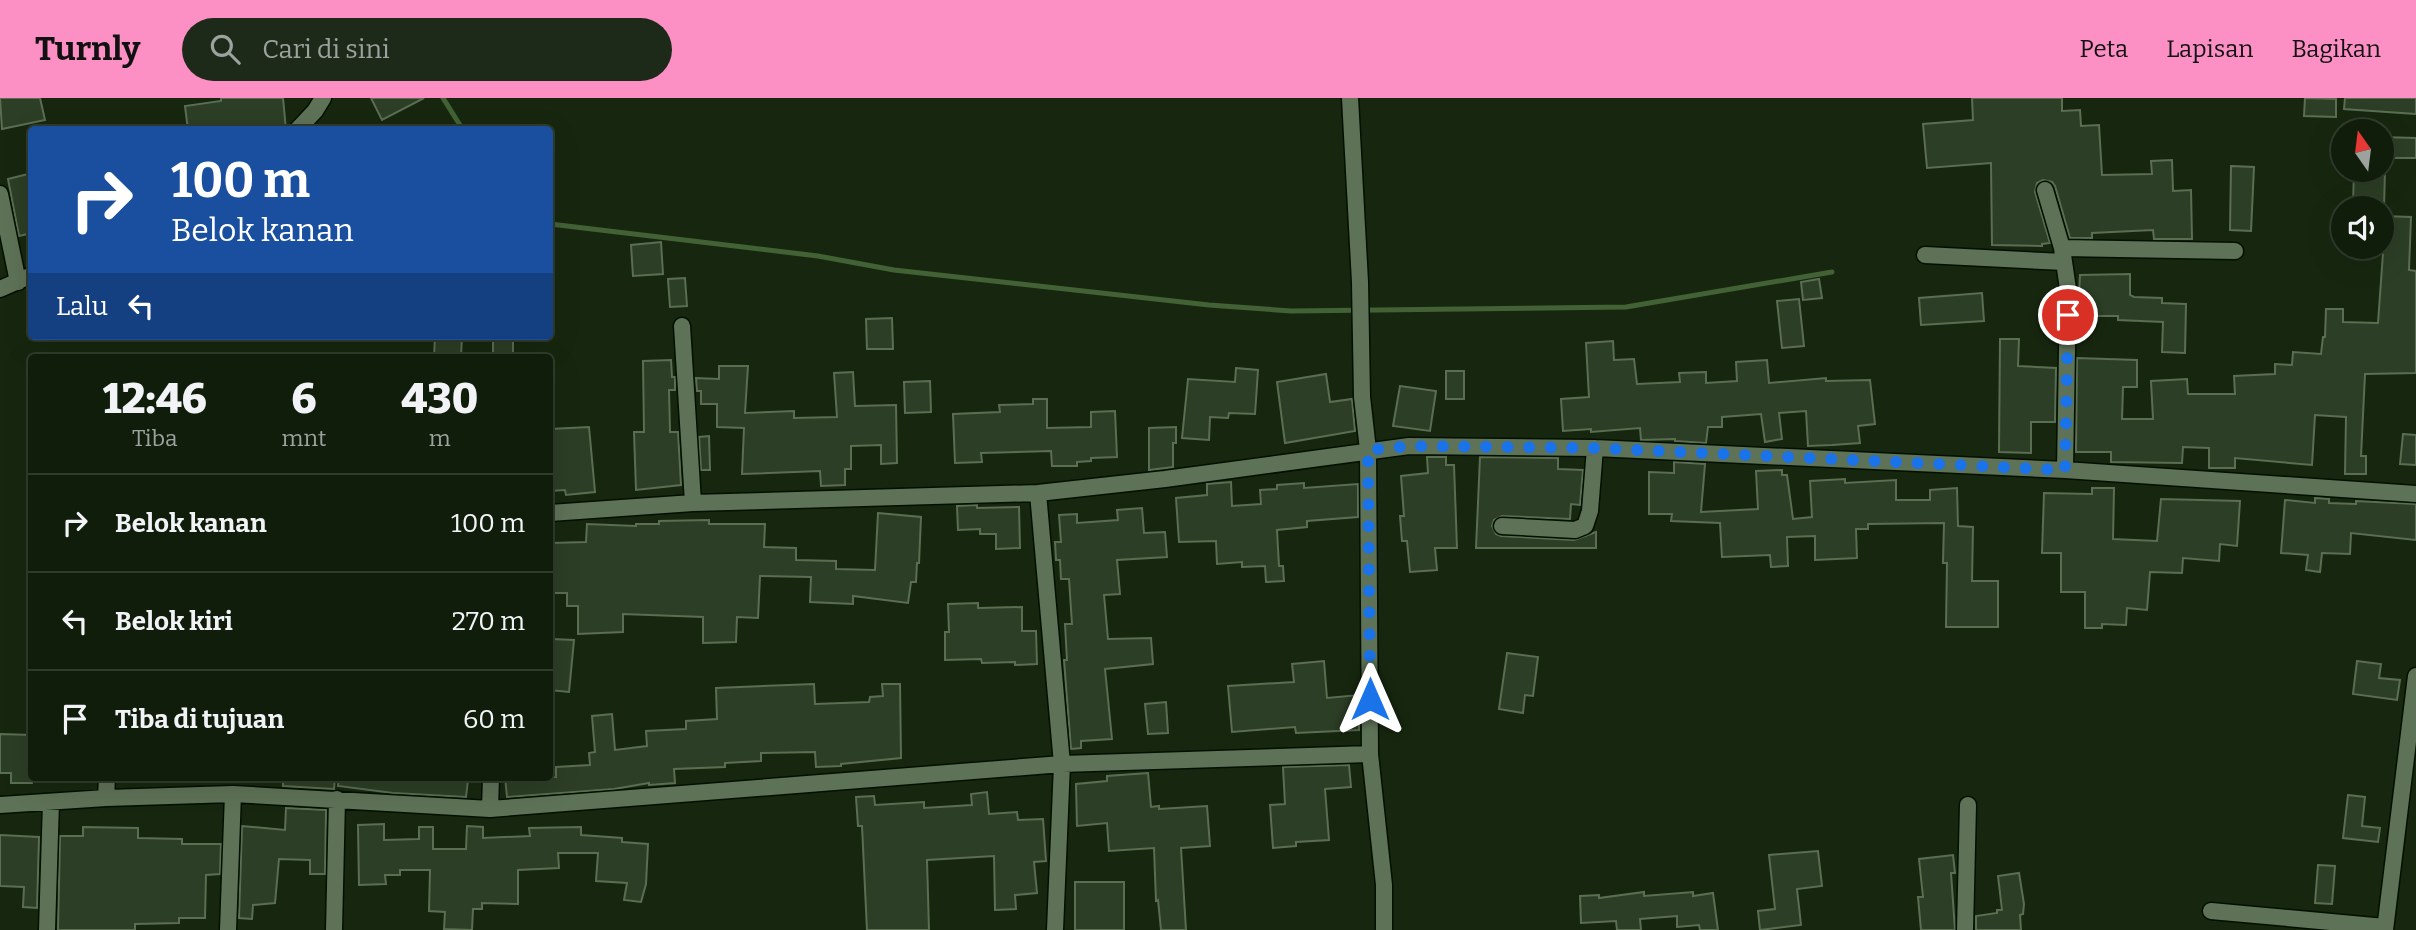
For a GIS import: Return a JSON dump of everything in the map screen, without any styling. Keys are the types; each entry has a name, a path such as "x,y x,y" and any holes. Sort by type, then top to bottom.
{"street":[{"path":"301,126 323,98"},
{"path":"1350,98 1360,282 1362,397 1368,450 1370,754 1384,885 1384,930"},
{"path":"2045,190 2063,255 2068,289 2065,470"},
{"path":"0,194 25,279 0,289"},
{"path":"1925,255 2235,251"},
{"path":"682,326 693,503"},
{"path":"553,513 693,503 1038,493 1409,446 1595,448 2065,470 2416,494"},
{"path":"1502,526 1575,530 1585,526 1590,511 1595,448"},
{"path":"1038,493 1062,764 1055,930"},
{"path":"2211,911 2385,929 2416,676"},
{"path":"0,805 233,794 490,809 1062,764 1370,754"},
{"path":"106,798 107,781"},
{"path":"490,809 491,781"},
{"path":"228,930 233,794"},
{"path":"334,930 337,799"},
{"path":"47,930 51,802"},
{"path":"1965,930 1968,805"}],"building":[{"path":"0,98 40,98 45,120 2,129"},
{"path":"221,98 283,98 286,126 188,126 185,106 221,101"},
{"path":"371,98 424,98 382,120"},
{"path":"1972,98 2062,98 2062,111 2080,110 2081,126 2099,125 2102,175 2152,174 2151,161 2172,160 2173,191 2191,190 2192,239 2154,239 2153,230 2092,233 2092,238 2070,238 2055,186 2052,182 2043,180 2037,183 2035,192 2050,243 2042,246 1992,245 1991,163 1927,168 1923,124 1973,120"},
{"path":"2305,98 2336,99 2336,117 2304,116"},
{"path":"2345,98 2416,98 2416,114 2344,109"},
{"path":"2394,137 2416,138 2416,158 2394,158"},
{"path":"2231,166 2254,167 2251,231 2230,230"},
{"path":"28,174 28,234 19,236 8,179"},
{"path":"2354,182 2385,182 2384,196 2353,196"},
{"path":"2394,216 2411,217 2409,270 2416,271 2416,373 2365,374 2361,456 2366,456 2366,474 2345,474 2346,417 2315,415 2312,465 2235,458 2235,468 2209,468 2209,448 2183,447 2182,463 2111,462 2111,452 2076,452 2077,358 2137,360 2137,387 2123,387 2122,419 2153,419 2151,381 2187,379 2188,394 2235,394 2234,376 2275,374 2275,364 2292,365 2293,352 2321,354 2326,309 2343,309 2343,322 2378,323 2383,259 2394,259"},
{"path":"661,242 663,274 633,276 631,245"},
{"path":"2130,274 2130,295 2162,298 2162,303 2186,304 2185,353 2162,352 2163,322 2118,320 2118,316 2078,316 2080,275"},
{"path":"685,278 687,306 670,307 668,279"},
{"path":"1819,279 1822,298 1803,300 1801,282"},
{"path":"1982,293 1984,321 1921,325 1919,298"},
{"path":"1799,299 1804,346 1782,348 1777,301"},
{"path":"892,318 893,349 867,349 866,319"},
{"path":"2000,339 2019,339 2018,366 2056,368 2055,422 2031,422 2031,453 1999,452"},
{"path":"435,340 462,340 461,354 434,354"},
{"path":"493,340 513,340 513,354 493,354"},
{"path":"1613,341 1614,360 1634,359 1637,384 1680,382 1679,373 1706,372 1706,383 1737,381 1736,362 1767,360 1769,383 1826,378 1826,381 1870,380 1875,424 1858,426 1860,443 1808,446 1806,411 1779,413 1782,439 1765,442 1761,414 1722,417 1722,427 1708,427 1706,443 1675,439 1641,440 1640,428 1563,431 1561,399 1589,397 1586,343"},
{"path":"671,360 675,390 669,390 670,432 678,432 681,485 636,490 634,432 644,432 643,361"},
{"path":"719,366 748,366 745,413 794,411 794,418 837,417 834,373 853,372 855,406 896,405 897,463 881,464 881,445 851,446 851,469 845,469 845,485 821,486 820,471 742,474 744,428 717,427 717,404 701,404 701,391 697,391 696,378 719,379"},
{"path":"1236,368 1258,370 1255,414 1229,413 1228,418 1210,417 1209,440 1182,438 1188,379 1235,382"},
{"path":"1446,371 1464,371 1464,399 1446,399"},
{"path":"1326,374 1330,402 1352,399 1355,431 1285,443 1277,382"},
{"path":"930,381 931,412 905,413 904,382"},
{"path":"1400,386 1436,391 1430,431 1393,426"},
{"path":"1033,399 1047,399 1047,428 1091,427 1091,412 1115,411 1117,457 1091,458 1091,461 1077,462 1077,466 1052,466 1051,451 981,453 982,462 955,463 953,414 1000,412 999,405 1033,404"},
{"path":"589,427 595,492 566,495 565,490 553,491 553,429"},
{"path":"1176,427 1173,467 1149,470 1149,428"},
{"path":"2403,434 2416,435 2416,465 2400,464"},
{"path":"709,436 710,470 701,470 699,437"},
{"path":"1427,457 1446,457 1446,465 1454,465 1457,548 1435,548 1437,570 1410,572 1407,541 1402,541 1400,516 1404,516 1401,476 1428,473"},
{"path":"1480,457 1558,458 1558,469 1583,470 1580,505 1571,504 1570,519 1502,516 1494,520 1492,526 1496,534 1501,536 1574,540 1596,532 1596,548 1476,548"},
{"path":"1674,462 1705,464 1701,512 1758,509 1756,471 1782,470 1782,475 1787,475 1793,519 1812,517 1810,481 1845,479 1845,483 1896,480 1896,500 1930,500 1930,490 1957,488 1958,526 1973,527 1972,581 1998,581 1998,627 1946,627 1947,563 1943,563 1944,523 1868,524 1868,529 1856,529 1857,558 1815,560 1815,536 1787,537 1788,566 1771,567 1770,555 1722,557 1720,523 1671,521 1672,514 1649,514 1649,472 1674,473"},
{"path":"1231,482 1232,506 1261,504 1260,490 1277,489 1277,485 1304,483 1304,488 1358,484 1358,517 1307,521 1307,527 1277,530 1279,566 1283,566 1284,581 1266,582 1265,566 1242,567 1242,562 1217,564 1216,541 1179,542 1176,498 1207,495 1207,484"},
{"path":"2092,488 2114,488 2113,539 2157,541 2161,499 2240,501 2237,546 2220,544 2219,561 2183,558 2182,573 2150,572 2147,610 2127,608 2126,625 2102,624 2102,628 2085,628 2085,592 2061,592 2061,553 2042,553 2044,493 2092,494"},
{"path":"2315,498 2329,499 2329,503 2356,504 2356,501 2416,504 2416,540 2351,533 2350,554 2322,553 2320,572 2306,570 2308,555 2281,553 2285,500 2315,503"},
{"path":"977,505 977,508 1019,507 1020,548 996,549 996,534 980,534 980,529 958,530 957,506"},
{"path":"1142,508 1144,533 1165,532 1167,557 1117,560 1120,594 1104,595 1108,639 1151,638 1153,664 1105,669 1112,739 1081,741 1081,748 1071,749 1064,660 1067,660 1065,624 1072,624 1069,579 1061,579 1060,560 1056,560 1055,542 1061,542 1059,515 1077,514 1077,523 1118,520 1117,510"},
{"path":"878,513 921,517 919,563 916,582 911,582 908,603 853,596 853,604 810,602 811,577 760,576 758,618 737,617 736,642 703,643 703,617 623,614 623,632 578,634 578,606 567,606 567,593 553,593 553,543 586,542 587,524 636,526 659,524 659,521 709,520 709,524 765,524 764,547 796,548 796,560 836,561 836,569 875,570"},
{"path":"978,603 978,608 1022,607 1022,631 1036,631 1037,664 982,663 981,659 945,660 945,632 949,632 948,604"},
{"path":"553,639 574,640 569,692 553,690"},
{"path":"1507,653 1538,657 1533,696 1525,695 1523,713 1499,709"},
{"path":"1324,661 1327,698 1359,695 1359,730 1296,733 1295,727 1232,732 1228,686 1294,682 1292,664"},
{"path":"2357,661 2381,664 2379,678 2400,680 2397,700 2353,694"},
{"path":"814,684 815,704 869,702 870,697 883,696 882,684 900,684 901,758 816,767 815,752 761,753 761,761 725,763 725,767 674,769 675,783 649,783 614,789 507,797 505,781 553,781 556,767 590,765 589,753 595,752 592,716 612,714 615,750 647,746 646,731 686,729 686,721 717,719 716,688"},
{"path":"1166,702 1168,733 1148,734 1145,704"},
{"path":"0,734 28,735 28,781 32,783 11,783 11,773 0,773"},
{"path":"1349,765 1351,787 1325,789 1329,840 1296,842 1296,846 1273,848 1270,805 1285,804 1283,767"},
{"path":"1148,773 1151,807 1159,806 1159,809 1207,806 1210,846 1181,848 1186,930 1161,930 1158,900 1156,901 1154,848 1109,851 1107,823 1077,826 1076,784 1107,781 1107,776"},
{"path":"283,781 335,781 334,789 283,786"},
{"path":"339,781 468,781 466,797 393,793 338,786"},
{"path":"987,792 989,814 1017,812 1018,820 1043,819 1046,861 1034,862 1037,893 1015,895 1016,909 995,910 994,856 927,860 929,930 867,930 862,826 858,826 856,797 874,796 875,805 924,802 924,808 972,805 971,794"},
{"path":"2348,795 2365,797 2362,826 2380,828 2378,842 2343,838"},
{"path":"286,808 326,810 325,874 310,874 310,860 279,859 275,903 253,905 252,919 239,918 242,826 285,830"},
{"path":"384,824 384,840 419,839 419,827 433,827 433,849 466,849 467,826 483,827 483,838 530,836 529,828 581,827 581,835 622,838 622,842 648,844 646,884 641,902 624,900 627,883 596,881 598,853 558,853 559,868 518,870 518,904 482,903 482,909 473,909 472,930 444,929 445,912 429,911 430,870 400,870 400,875 385,875 386,884 359,885 358,825"},
{"path":"83,827 138,828 138,838 182,839 182,844 221,844 220,874 206,875 205,918 179,918 179,923 135,924 135,930 58,930 60,836 83,836"},
{"path":"0,835 39,837 37,908 23,907 24,887 0,886"},
{"path":"1818,851 1822,886 1797,889 1801,925 1760,930 1758,911 1775,909 1769,855"},
{"path":"1953,855 1955,873 1951,873 1955,930 1921,930 1918,897 1923,897 1919,859"},
{"path":"2318,865 2335,866 2332,904 2315,903"},
{"path":"2019,873 2024,904 2023,914 2020,915 2021,930 1976,930 1976,916 2002,910 1998,876"},
{"path":"1075,882 1124,882 1124,930 1075,930"},
{"path":"1644,892 1644,896 1693,892 1693,896 1713,893 1718,930 1700,930 1699,925 1677,927 1677,916 1640,919 1641,930 1617,930 1616,921 1581,923 1580,896 1599,895 1599,898"}],"waterway":[{"path":"443,98 460,126"},
{"path":"553,224 818,256 894,270 1209,305 1291,311 1626,307 1832,272"}],"route":[{"path":"1370,699 1368,450 1409,446 1595,448 2065,470 2068,315"}]}
